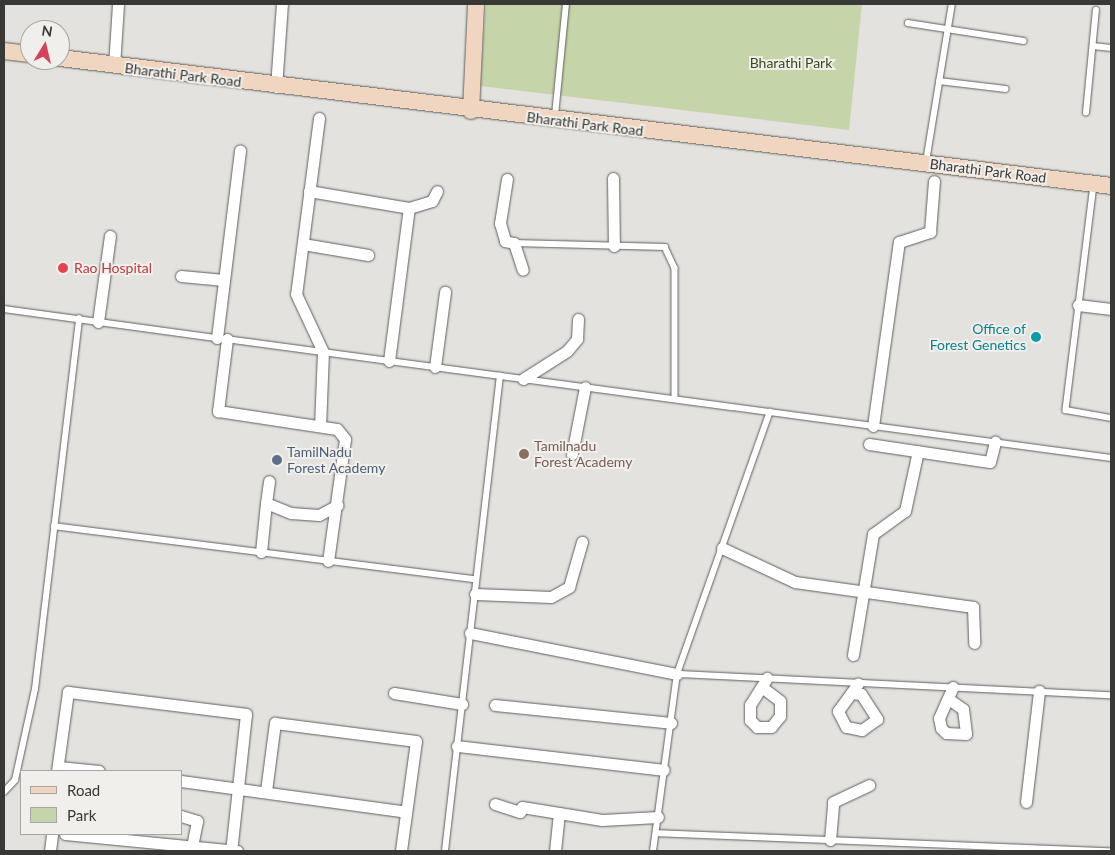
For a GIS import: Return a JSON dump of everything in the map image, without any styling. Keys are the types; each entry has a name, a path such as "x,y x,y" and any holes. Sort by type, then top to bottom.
{"main road":[{"path":"471,111 476,4"},
{"path":"4,51 20,53"},
{"name":"Bharathi Park Road","path":"70,59 471,111 1111,186"}],"street":[{"path":"114,66 118,4"},
{"path":"276,87 282,4"},
{"path":"319,118 296,294 323,352 320,426"},
{"path":"240,150 224,280 218,411 337,429 345,438 338,505 328,561"},
{"path":"612,178 614,246"},
{"path":"507,179 500,223 505,242 514,243 523,270"},
{"path":"874,426 899,242 930,232 934,181"},
{"path":"309,191 409,208 432,201 437,191"},
{"path":"389,361 409,208"},
{"path":"98,322 110,236"},
{"path":"302,244 368,255"},
{"path":"180,276 224,280"},
{"path":"435,367 444,292"},
{"path":"1078,305 1111,309"},
{"path":"523,379 567,351 576,339 578,319"},
{"path":"572,454 585,387"},
{"path":"869,444 990,462 995,442"},
{"path":"853,654 873,534 905,511 918,451"},
{"path":"261,552 269,481"},
{"path":"266,502 291,513 319,515 338,505"},
{"path":"475,594 550,597 569,587 582,542"},
{"path":"722,548 796,582 973,608 974,643"},
{"path":"470,633 677,674"},
{"path":"950,700 953,687"},
{"path":"1026,802 1039,691"},
{"path":"78,770 58,769 68,692 246,714 231,851"},
{"path":"394,693 462,704"},
{"path":"495,705 671,723"},
{"path":"266,792 275,723 416,741 401,851"},
{"path":"457,746 664,770"},
{"path":"182,781 406,812"},
{"path":"830,840 833,802 869,785"},
{"path":"495,804 520,812 522,807 602,820 658,817"},
{"path":"556,851 559,813"},
{"path":"182,816 197,821 192,847"},
{"path":"50,851 52,835"},
{"path":"75,835 238,851"}],"lane":[{"path":"555,121 566,4"},
{"path":"925,164 952,4"},
{"path":"1086,113 1096,10"},
{"path":"908,23 1024,41"},
{"path":"1093,46 1111,48"},
{"path":"939,81 1006,89"},
{"path":"1094,184 1066,410 1111,418"},
{"path":"514,243 664,247 675,268 675,399"},
{"path":"4,309 1111,458"},
{"path":"4,792 15,780 35,689 79,319"},
{"path":"445,851 500,376"},
{"path":"653,851 677,674 770,412"},
{"path":"54,526 476,579"},
{"path":"677,674 765,683 854,688 953,687 1111,695"},
{"path":"656,833 1111,851"}],"green space":[{"name":"Bharathi Park","path":"486,4 862,4 849,130 480,86"}],"place":[{"name":"Rao Hospital","path":"63,268"},
{"name":"Office of Forest Genetics","path":"1036,337"},
{"name":"Tamilnadu Forest Academy","path":"524,454"},
{"name":"TamilNadu Forest Academy","path":"277,460"}]}
